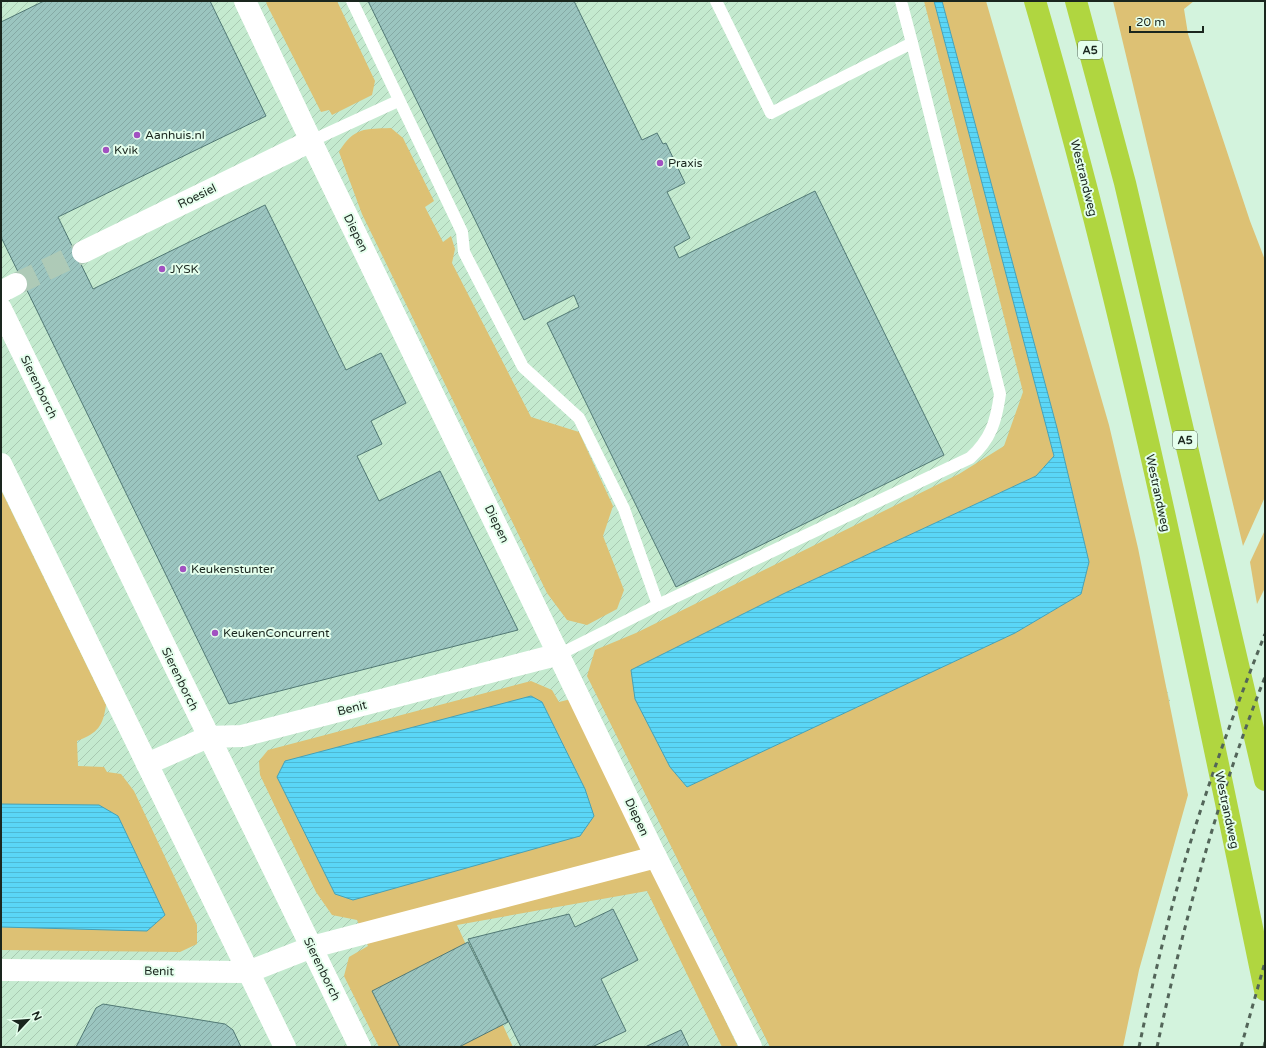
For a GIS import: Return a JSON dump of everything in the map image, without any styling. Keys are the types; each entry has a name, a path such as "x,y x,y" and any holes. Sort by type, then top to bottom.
{"highway":[{"name":"Westrandweg","path":"1035,1 1066,108 1120,322 1209,723 1265,990"},
{"name":"A5","path":"1076,1 1125,183 1265,780"}],"street":[{"name":"Diepen","path":"245,1 310,141 560,654 656,857 751,1047"},
{"name":"Roesiel","path":"83,252 310,141"},
{"name":"Sierenborch","path":"1,309 360,1047"},
{"path":"1,464 285,1047"},
{"name":"Benit","path":"147,764 208,737 242,736 560,654"},
{"name":"Benit","path":"1,970 248,972 312,947 656,857"}],"lane":[{"path":"352,1 398,101 462,232 464,252 523,367 579,418 624,509 658,605"},
{"path":"716,1 771,114 912,42"},
{"path":"560,654 658,605 970,458 982,447 993,428 1000,394 901,1"},
{"path":"310,141 398,101"}],"shaded area":[{"path":"1,1 950,1 1170,700 1101,1047 1,1047"},
{"path":"266,1 337,1 375,81 372,95 332,115 329,110 321,112"},
{"path":"924,1 934,1 1054,456 1036,476 785,593 632,670 687,787 1015,633 1081,594 1089,562 1057,428 942,1 986,1 1109,425 1138,548 1188,795 1139,970 1123,1047 770,1047 587,676 595,650 636,633 959,474 1004,446 1023,392"},
{"path":"1113,1 1194,1 1184,9 1188,34 1250,221 1265,260 1265,497 1243,546"},
{"path":"391,128 403,138 434,201 425,207 443,242 451,236 455,249 452,263 531,417 579,432 613,506 603,536 624,590 617,609 587,625 567,620 547,593 362,214 339,152 350,138 361,131 367,129"},
{"path":"1,490 106,705 101,724 95,732 77,741 78,766 104,767 107,772 121,774 134,791 197,925 197,944 180,952 1,950"},
{"path":"1265,530 1265,588 1257,604 1250,562"},
{"path":"531,681 552,690 559,702 571,699 738,1047 722,1047 647,891 457,925 513,1047 379,1047 344,976 349,957 368,946 357,920 332,915 316,892 260,775 259,761 268,750"}],"water":[{"path":"934,1 942,1 1057,428 1089,562 1081,594 1015,633 687,787 670,767 635,699 631,670 785,593 1036,476 1054,456"},
{"path":"531,696 542,702 585,789 594,816 580,836 353,900 335,894 277,777 285,761"},
{"path":"1,804 99,805 118,816 165,915 147,931 1,927"}],"building":[{"path":"44,1 210,1 266,116 58,217 93,289 265,205 346,370 381,353 406,403 371,421 382,444 357,456 379,501 440,471 518,630 229,704 1,237 1,22"},
{"path":"368,1 574,1 642,140 657,133 663,144 666,143 685,183 667,192 690,238 674,247 679,258 815,191 944,455 676,587 547,323 579,307 574,295 524,320"},
{"path":"613,909 638,960 601,979 626,1031 592,1047 521,1047 468,939 569,914 575,927"},
{"path":"468,942 508,1022 459,1047 400,1047 372,991"},
{"path":"103,1004 225,1024 233,1030 241,1047 76,1047 96,1008"},
{"path":"681,1030 689,1047 645,1047"}],"tunnel":[{"path":"16,284 83,252"}],"railway":[{"path":"1139,1047 1162,947 1189,847 1206,793 1244,687 1265,634"},
{"path":"1157,1047 1167,1000 1191,906 1217,813 1265,677"},
{"path":"1241,1047 1265,962"},
{"path":"1264,1047 1265,1042"}],"place":[{"name":"Aanhuis.nl","path":"137,135"},
{"name":"Kvik","path":"106,150"},
{"name":"Praxis","path":"660,163"},
{"name":"JYSK","path":"162,269"},
{"name":"Keukenstunter","path":"183,569"},
{"name":"KeukenConcurrent","path":"215,633"}]}
